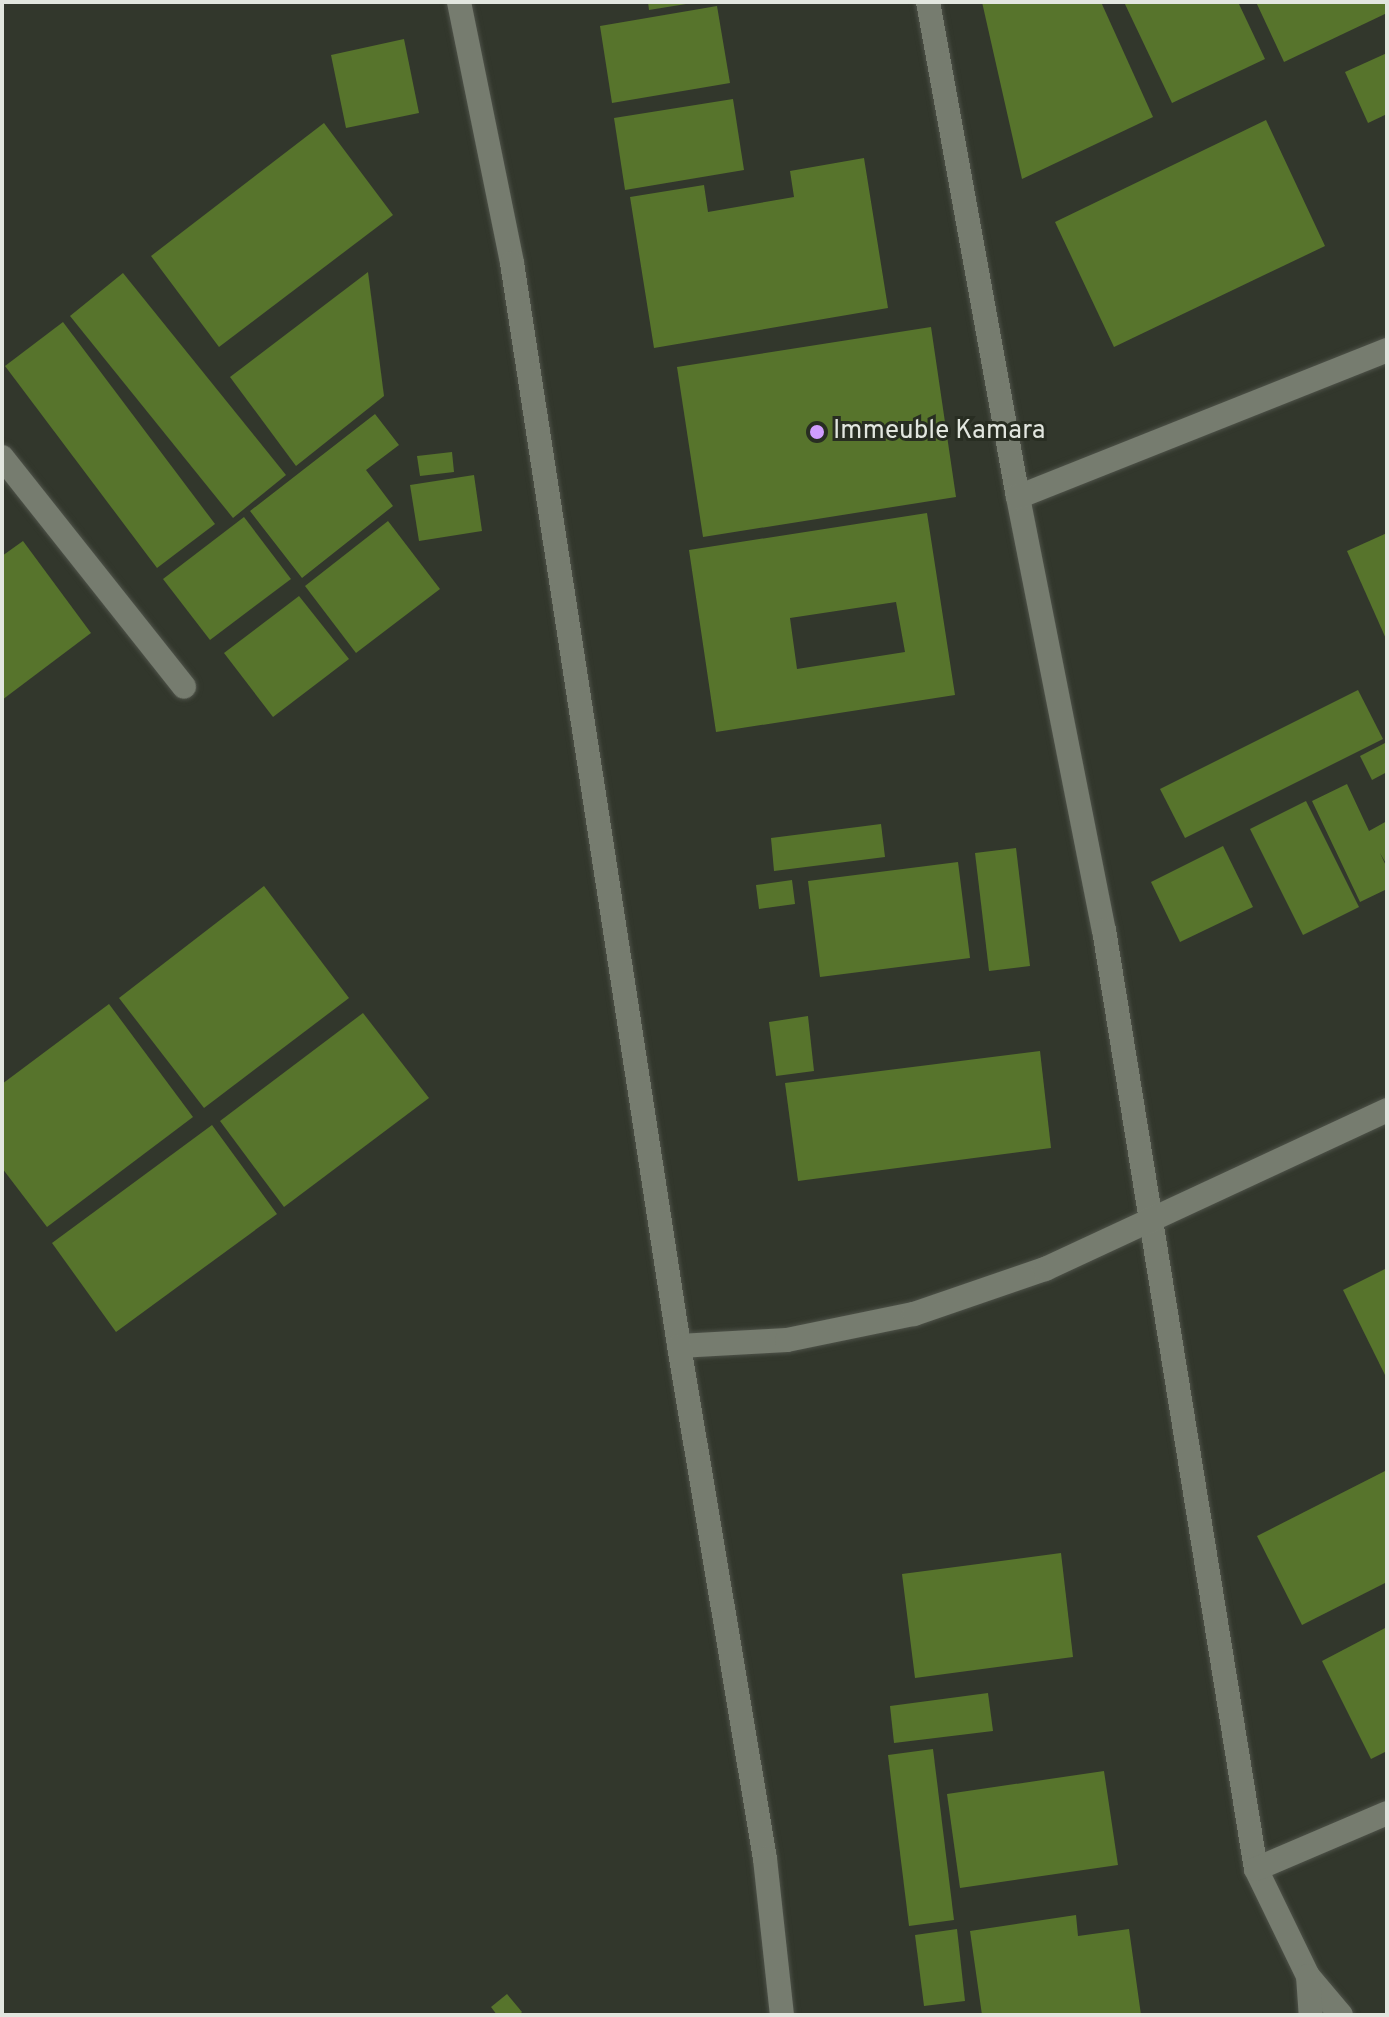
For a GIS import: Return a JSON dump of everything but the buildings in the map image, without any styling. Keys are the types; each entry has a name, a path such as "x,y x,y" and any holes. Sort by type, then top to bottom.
{"street":[{"path":"459,2 512,263 679,1346 765,1859 782,2015"},
{"path":"928,2 1018,497 1104,930 1154,1221 1256,1869 1308,1976 1341,2015"},
{"path":"1018,497 1387,350"},
{"path":"2,457 184,687"},
{"path":"679,1346 787,1340 914,1314 1045,1269 1154,1221 1387,1110"},
{"path":"1256,1869 1387,1813"},
{"path":"1308,1976 1311,2015"}],"place":[{"name":"Immeuble Kamara","path":"817,432"}]}
